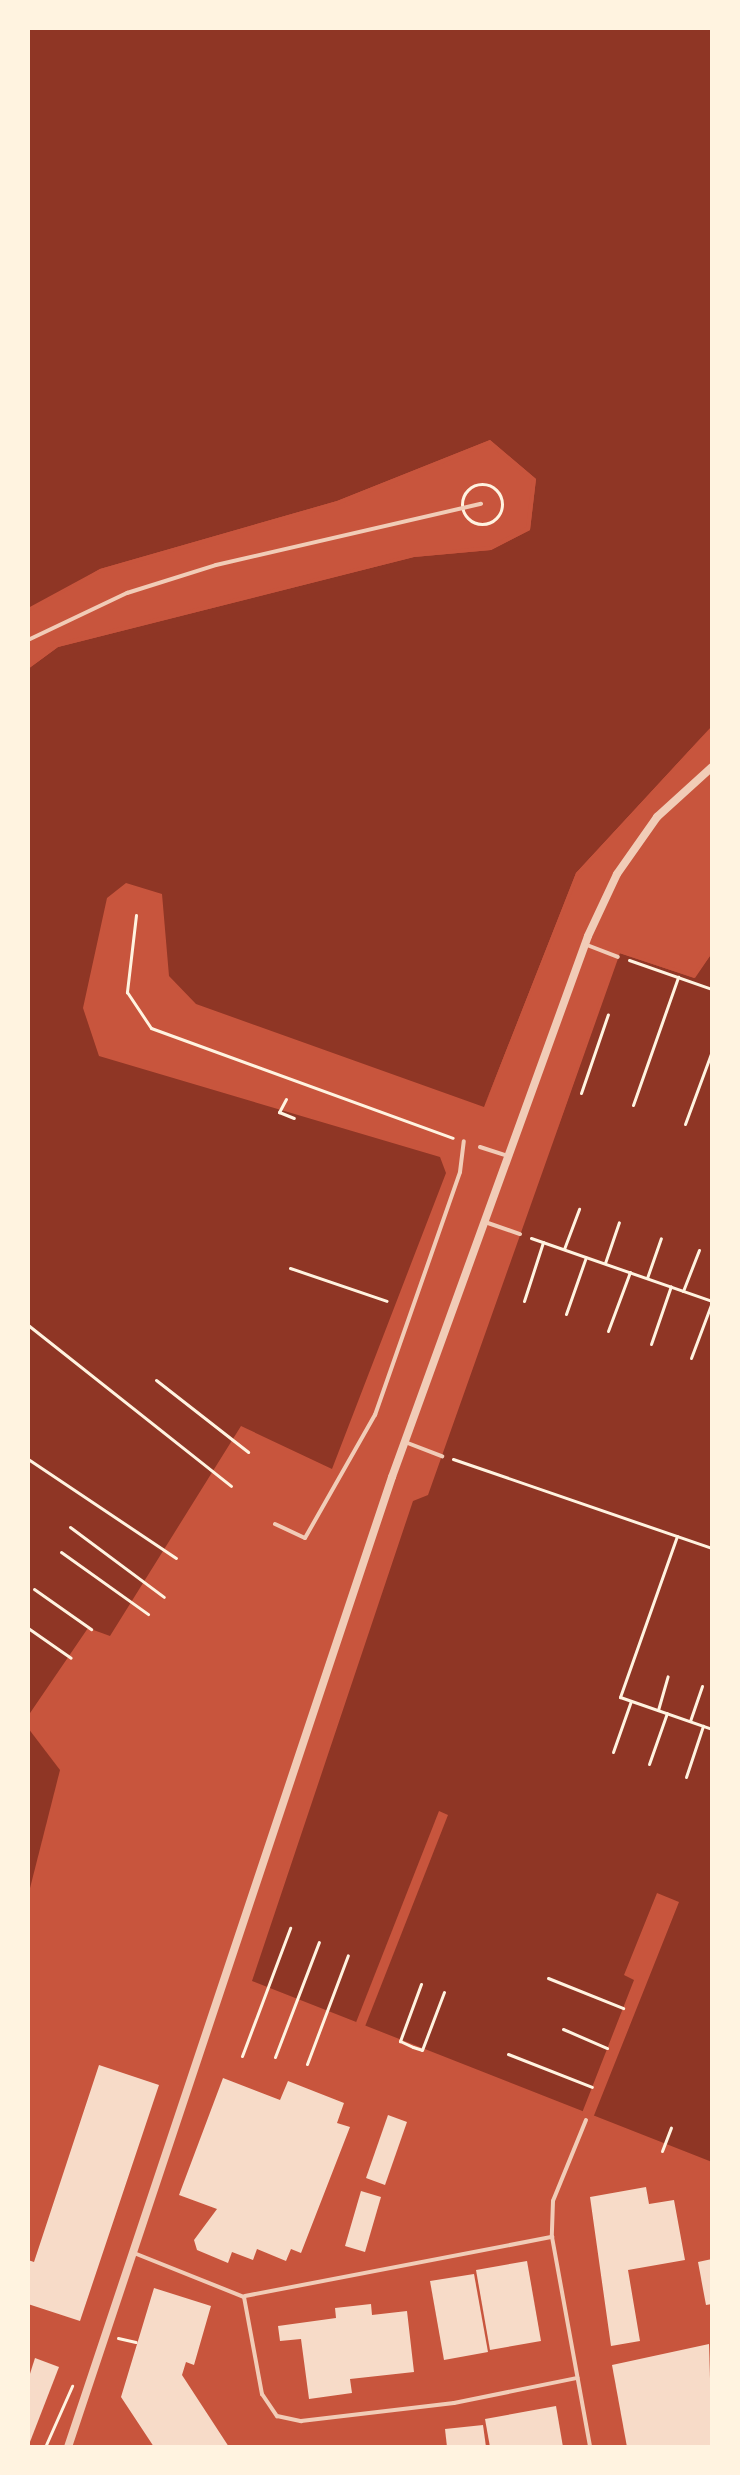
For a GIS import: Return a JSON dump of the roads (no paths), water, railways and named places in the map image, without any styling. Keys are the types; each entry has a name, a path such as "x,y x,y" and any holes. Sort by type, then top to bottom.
{"street":[{"path":"68,2447 405,1442 585,944 617,874 657,817 712,767"}],"lane":[{"path":"28,640 127,593 216,565 481,504"},
{"path":"585,944 618,957"},
{"path":"275,1524 305,1538 375,1415 460,1172 464,1141"},
{"path":"480,1147 508,1156"},
{"path":"485,1222 520,1234"},
{"path":"405,1442 442,1456"},
{"path":"586,2120 558,2186 552,2237 590,2447"},
{"path":"133,2253 244,2297 552,2237"},
{"path":"244,2297 262,2394 277,2416 301,2421 454,2403 577,2378"}]}
